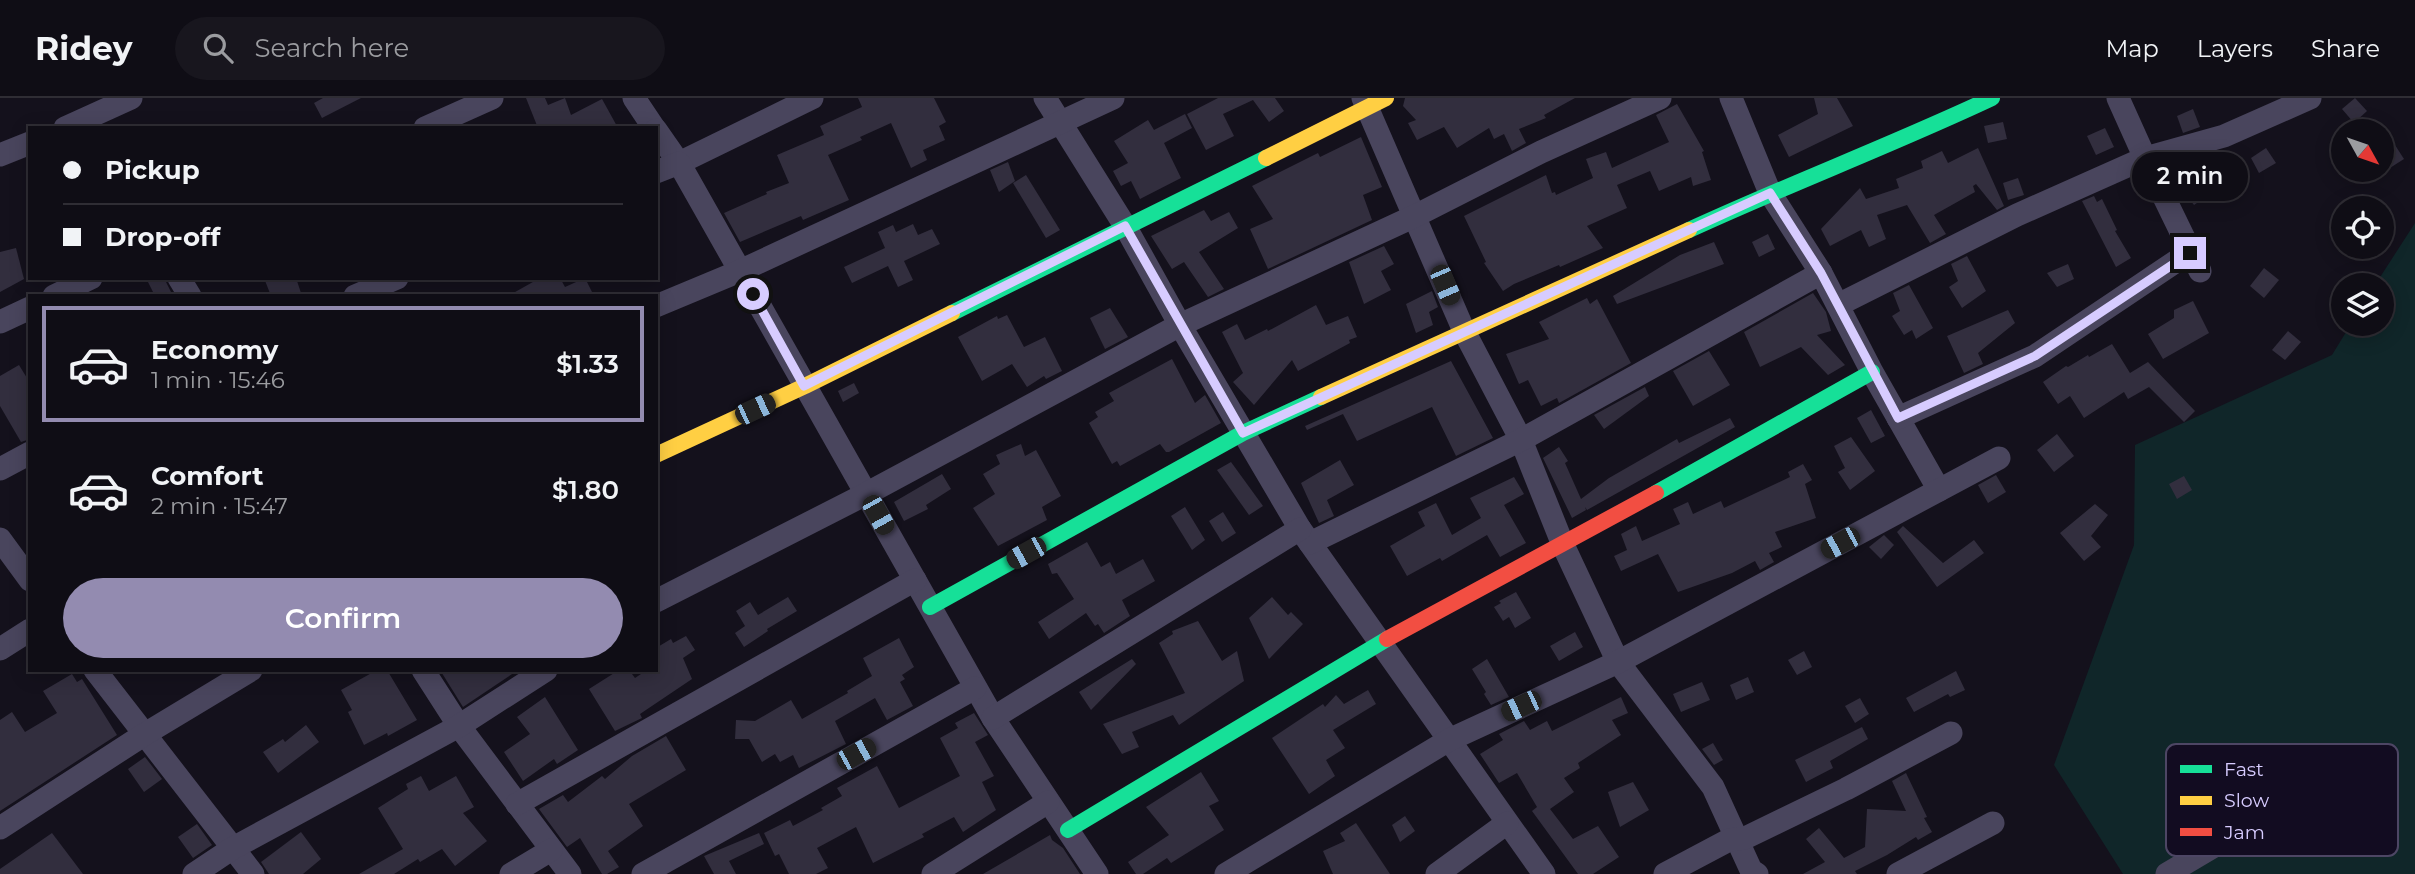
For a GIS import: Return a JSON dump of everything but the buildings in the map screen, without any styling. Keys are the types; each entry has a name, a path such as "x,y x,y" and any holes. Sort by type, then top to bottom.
{"street":[{"path":"68,126 89,114 131,98"},
{"path":"429,126 492,98"},
{"path":"634,98 653,126"},
{"path":"658,171 813,98"},
{"path":"1045,98 1125,226 1180,326 1305,536 1544,874"},
{"path":"658,305 740,271 1113,98"},
{"path":"658,600 866,494 1180,326 1415,216 1541,152 1660,98"},
{"path":"1731,98 1770,193 1821,273 1938,490"},
{"path":"930,607 1243,433 1770,193 1937,124 1992,98"},
{"path":"1898,418 2035,356 2195,262 2119,98"},
{"path":"1838,305 2017,215 2145,158 2224,136 2309,98"},
{"path":"658,454 804,386 1372,102 1415,216 1464,331 1521,440 1563,545 1618,662 1713,787 1751,870 1757,874"},
{"path":"658,133 679,163 975,688 1097,874"},
{"path":"0,155 28,144"},
{"path":"993,718 1305,536 1521,440 1821,273"},
{"path":"58,294 87,280"},
{"path":"360,294 392,280"},
{"path":"0,322 28,309"},
{"path":"1068,830 1380,643 1563,545 1872,372"},
{"path":"0,469 28,454"},
{"path":"1226,874 1449,740 1618,662 1999,458"},
{"path":"0,539 28,577"},
{"path":"517,804 915,580"},
{"path":"0,649 28,631"},
{"path":"97,672 253,874"},
{"path":"0,828 145,734 248,672"},
{"path":"424,672 459,726 570,874"},
{"path":"194,874 233,848 459,726 542,672"},
{"path":"643,874 975,688"},
{"path":"1665,874 1729,839 1745,838 1846,789 1951,733"},
{"path":"933,874 1048,802"},
{"path":"1437,874 1507,823"},
{"path":"1898,874 1993,823"},
{"path":"511,874 551,850"},
{"path":"2167,874 2197,856"}],"green space":[{"path":"2415,223 2415,874 2123,874 2054,765 2134,545 2135,445 2332,355 2344,336 2394,336 2394,273 2383,273"}],"traffic: fast":[{"path":"1689,230 1992,98"},
{"path":"952,313 1266,158"},
{"path":"1656,493 1872,372"},
{"path":"930,607 1243,433 1321,397"},
{"path":"1068,830 1387,639"}],"traffic: slow":[{"path":"1266,158 1386,98"},
{"path":"1321,397 1689,230"},
{"path":"658,454 805,386 952,313"}],"traffic: jam":[{"path":"1387,639 1656,493"}],"route":[{"path":"753,294 804,386 1125,226 1243,433 1770,193 1821,273 1898,418 2035,356 2190,253"}]}
